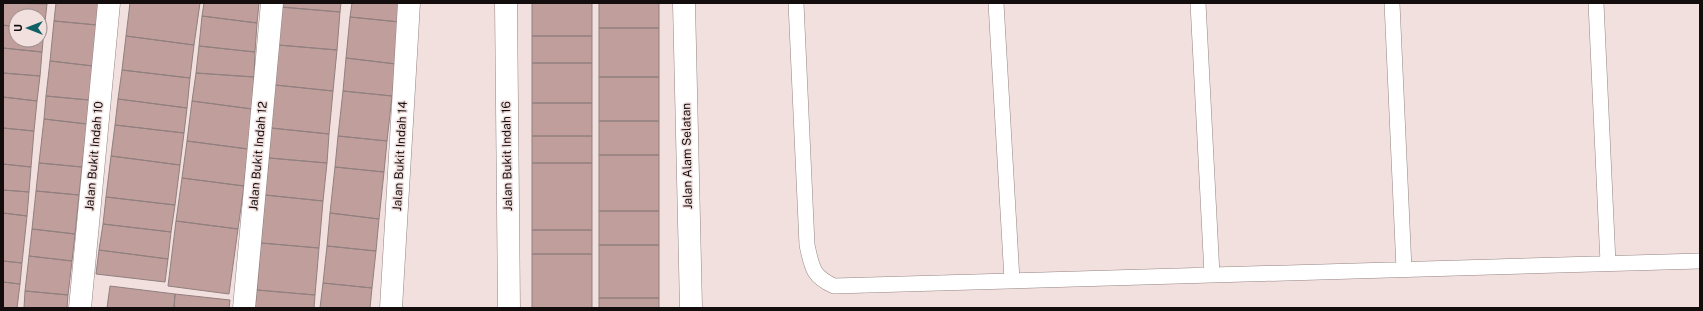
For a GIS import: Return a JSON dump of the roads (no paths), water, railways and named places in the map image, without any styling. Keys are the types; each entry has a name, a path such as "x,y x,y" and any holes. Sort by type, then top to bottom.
{"street":[{"name":"Jalan Bukit Indah 10","path":"80,308 109,3"},
{"name":"Jalan Bukit Indah 12","path":"244,308 272,3"},
{"name":"Jalan Bukit Indah 14","path":"391,308 409,3"},
{"name":"Jalan Bukit Indah 16","path":"506,3 509,308"},
{"name":"Jalan Alam Selatan","path":"684,3 690,308"}],"lane":[{"path":"796,3 807,245 812,267 820,280 834,286 1700,261"},
{"path":"996,3 1012,280"},
{"path":"1198,3 1212,275"},
{"path":"1392,3 1404,269"},
{"path":"1596,3 1608,263"}]}
